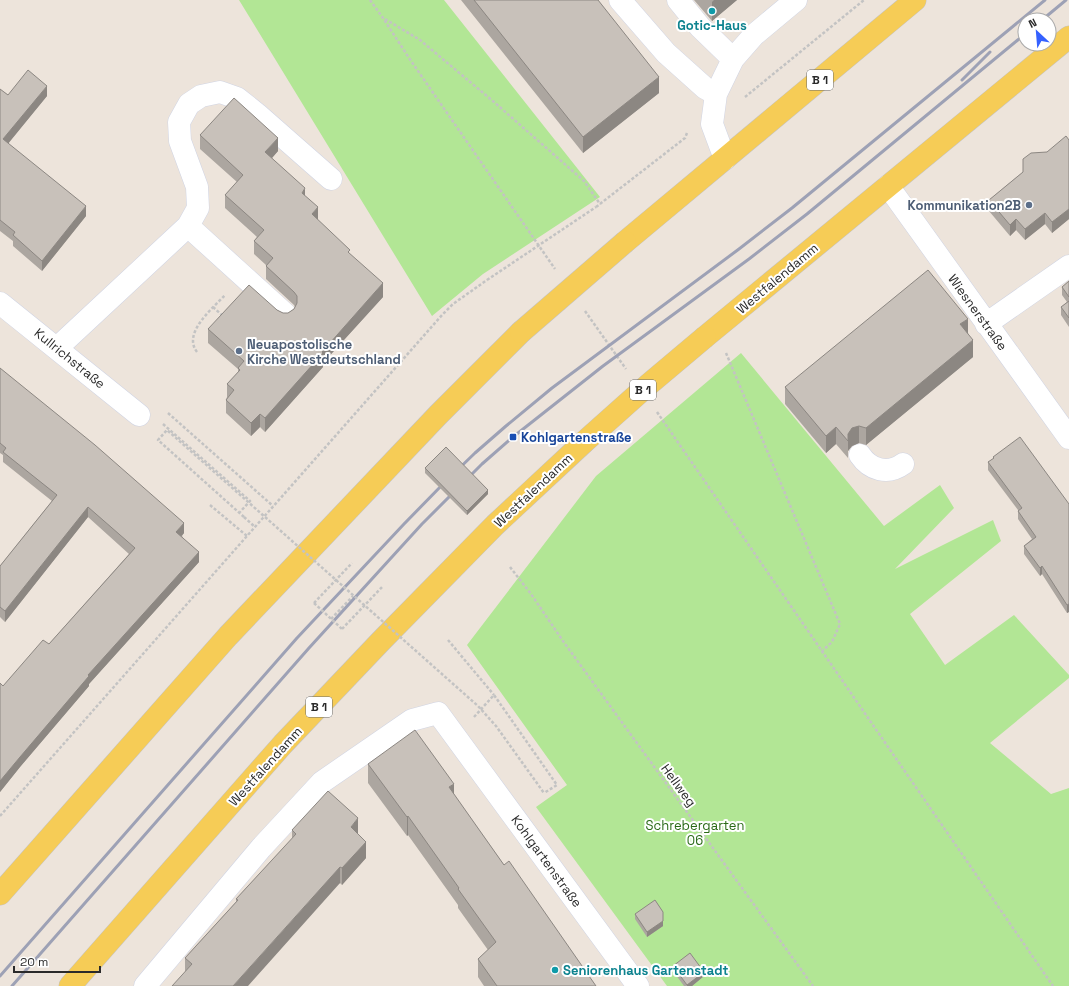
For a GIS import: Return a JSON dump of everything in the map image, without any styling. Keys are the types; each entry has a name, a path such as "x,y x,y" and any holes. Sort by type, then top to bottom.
{"main road":[{"name":"B 1","path":"0,894 228,636 438,416 521,332 625,242 915,0"},
{"name":"Westfalendamm","path":"70,986 283,744 381,641 495,525 648,385 1069,37"}],"street":[{"path":"620,0 634,18 666,53 705,88 716,94"},
{"path":"678,0 700,27 732,59"},
{"path":"725,159 712,124 716,94 732,59 754,34 796,0"},
{"path":"57,348 188,226 198,208 197,187 180,141 179,122 190,104 201,96 220,92 237,98 331,179"},
{"name":"Wiesnerstraße","path":"888,186 1069,438"},
{"path":"188,226 285,314"},
{"path":"986,324 1069,266"},
{"name":"Kullrichstraße","path":"0,303 139,415"},
{"path":"860,455 877,470 888,470 899,467 903,464"},
{"name":"Kohlgartenstraße","path":"145,986 261,848 322,782 412,720 438,712 638,986"}],"path":[{"path":"370,0 560,275"},
{"path":"742,99 864,0"},
{"path":"383,18 420,40 494,102 584,181 600,204"},
{"path":"0,816 453,304 596,207 685,138 712,124"},
{"path":"685,138 688,131"},
{"path":"197,352 192,343 194,330 222,298"},
{"path":"213,307 224,317"},
{"path":"582,307 627,371"},
{"path":"726,353 840,624 832,642 822,651"},
{"path":"654,409 1053,986"},
{"path":"168,413 273,506"},
{"path":"161,421 250,501 240,512"},
{"path":"255,526 158,440 167,430 478,706 496,726 544,793 557,785 494,695 448,640"},
{"path":"210,505 247,536"},
{"path":"352,563 314,603 342,629 383,586"},
{"name":"Hellweg","path":"510,568 531,594 812,986"},
{"path":"331,619 353,596"},
{"path":"456,737 494,695"}],"green space":[{"path":"239,0 444,0 600,197 483,274 432,316"},
{"name":"Schrebergarten 06","path":"741,353 884,526 940,485 954,508 895,569 993,520 1001,541 910,614 945,665 1014,615 1069,675 1069,678 990,743 1051,794 1069,788 1069,986 667,986 536,807 567,785 467,645 596,476"}],"building":[{"path":"474,0 598,0 659,77 583,137"},
{"path":"28,70 47,86 3,139 86,206 42,261 13,235 15,232 0,220 0,89 8,95"},
{"path":"234,98 278,138 265,152 305,188 302,193 318,207 312,214 350,250 348,252 383,283 265,418 260,414 251,423 226,400 234,390 227,384 240,370 238,368 244,361 208,329 249,285 277,310 283,313 288,313 294,309 297,303 297,296 266,266 273,258 254,241 264,230 225,195 243,175 200,135"},
{"path":"1066,136 1069,140 1069,209 1052,222 1045,213 1025,229 1016,219 1010,225 989,200 1023,172 1023,159 1031,153 1047,152"},
{"path":"928,270 968,319 960,324 973,340 866,428 859,426 852,428 848,434 848,441 836,427 826,436 785,387"},
{"path":"1069,281 1069,297 1062,287"},
{"path":"1069,301 1069,318 1061,307"},
{"path":"0,368 95,445 184,523 176,532 199,552 88,675 89,676 0,781 0,683 3,686 43,640 49,644 135,548 88,507 5,611 0,607 0,566 57,495 3,452 6,448 0,443"},
{"path":"1020,437 1069,504 1069,604 1067,605 1042,566 1040,568 1024,546 1036,537 1018,511 1022,508 988,462"},
{"path":"446,447 488,490 467,511 425,468"},
{"path":"415,730 454,784 449,787 504,865 509,861 596,986 497,986 478,959 496,942 408,816 407,817 368,764"},
{"path":"328,791 358,818 351,827 366,842 342,868 340,867 233,986 172,986 192,964 185,958 238,900 236,899 296,834 292,830"},
{"path":"655,900 663,912 663,921 647,932 635,914"},
{"path":"690,953 704,972 687,985 673,966"}],"railway":[{"path":"0,976 297,638 404,524 475,453 552,388 792,208 1045,0"},
{"path":"1052,12 1066,0"},
{"path":"12,986 309,648 422,524 482,464 513,437 603,366 749,259 807,214 1017,41"},
{"path":"962,80 990,52"}],"place":[{"name":"Gotic-Haus","path":"712,11"},
{"name":"Kommunikation2B","path":"1029,205"},
{"name":"Neuapostolische Kirche Westdeutschland","path":"239,351"},
{"name":"Kohlgartenstraße","path":"513,437"},
{"name":"Seniorenhaus Gartenstadt","path":"555,970"}]}
